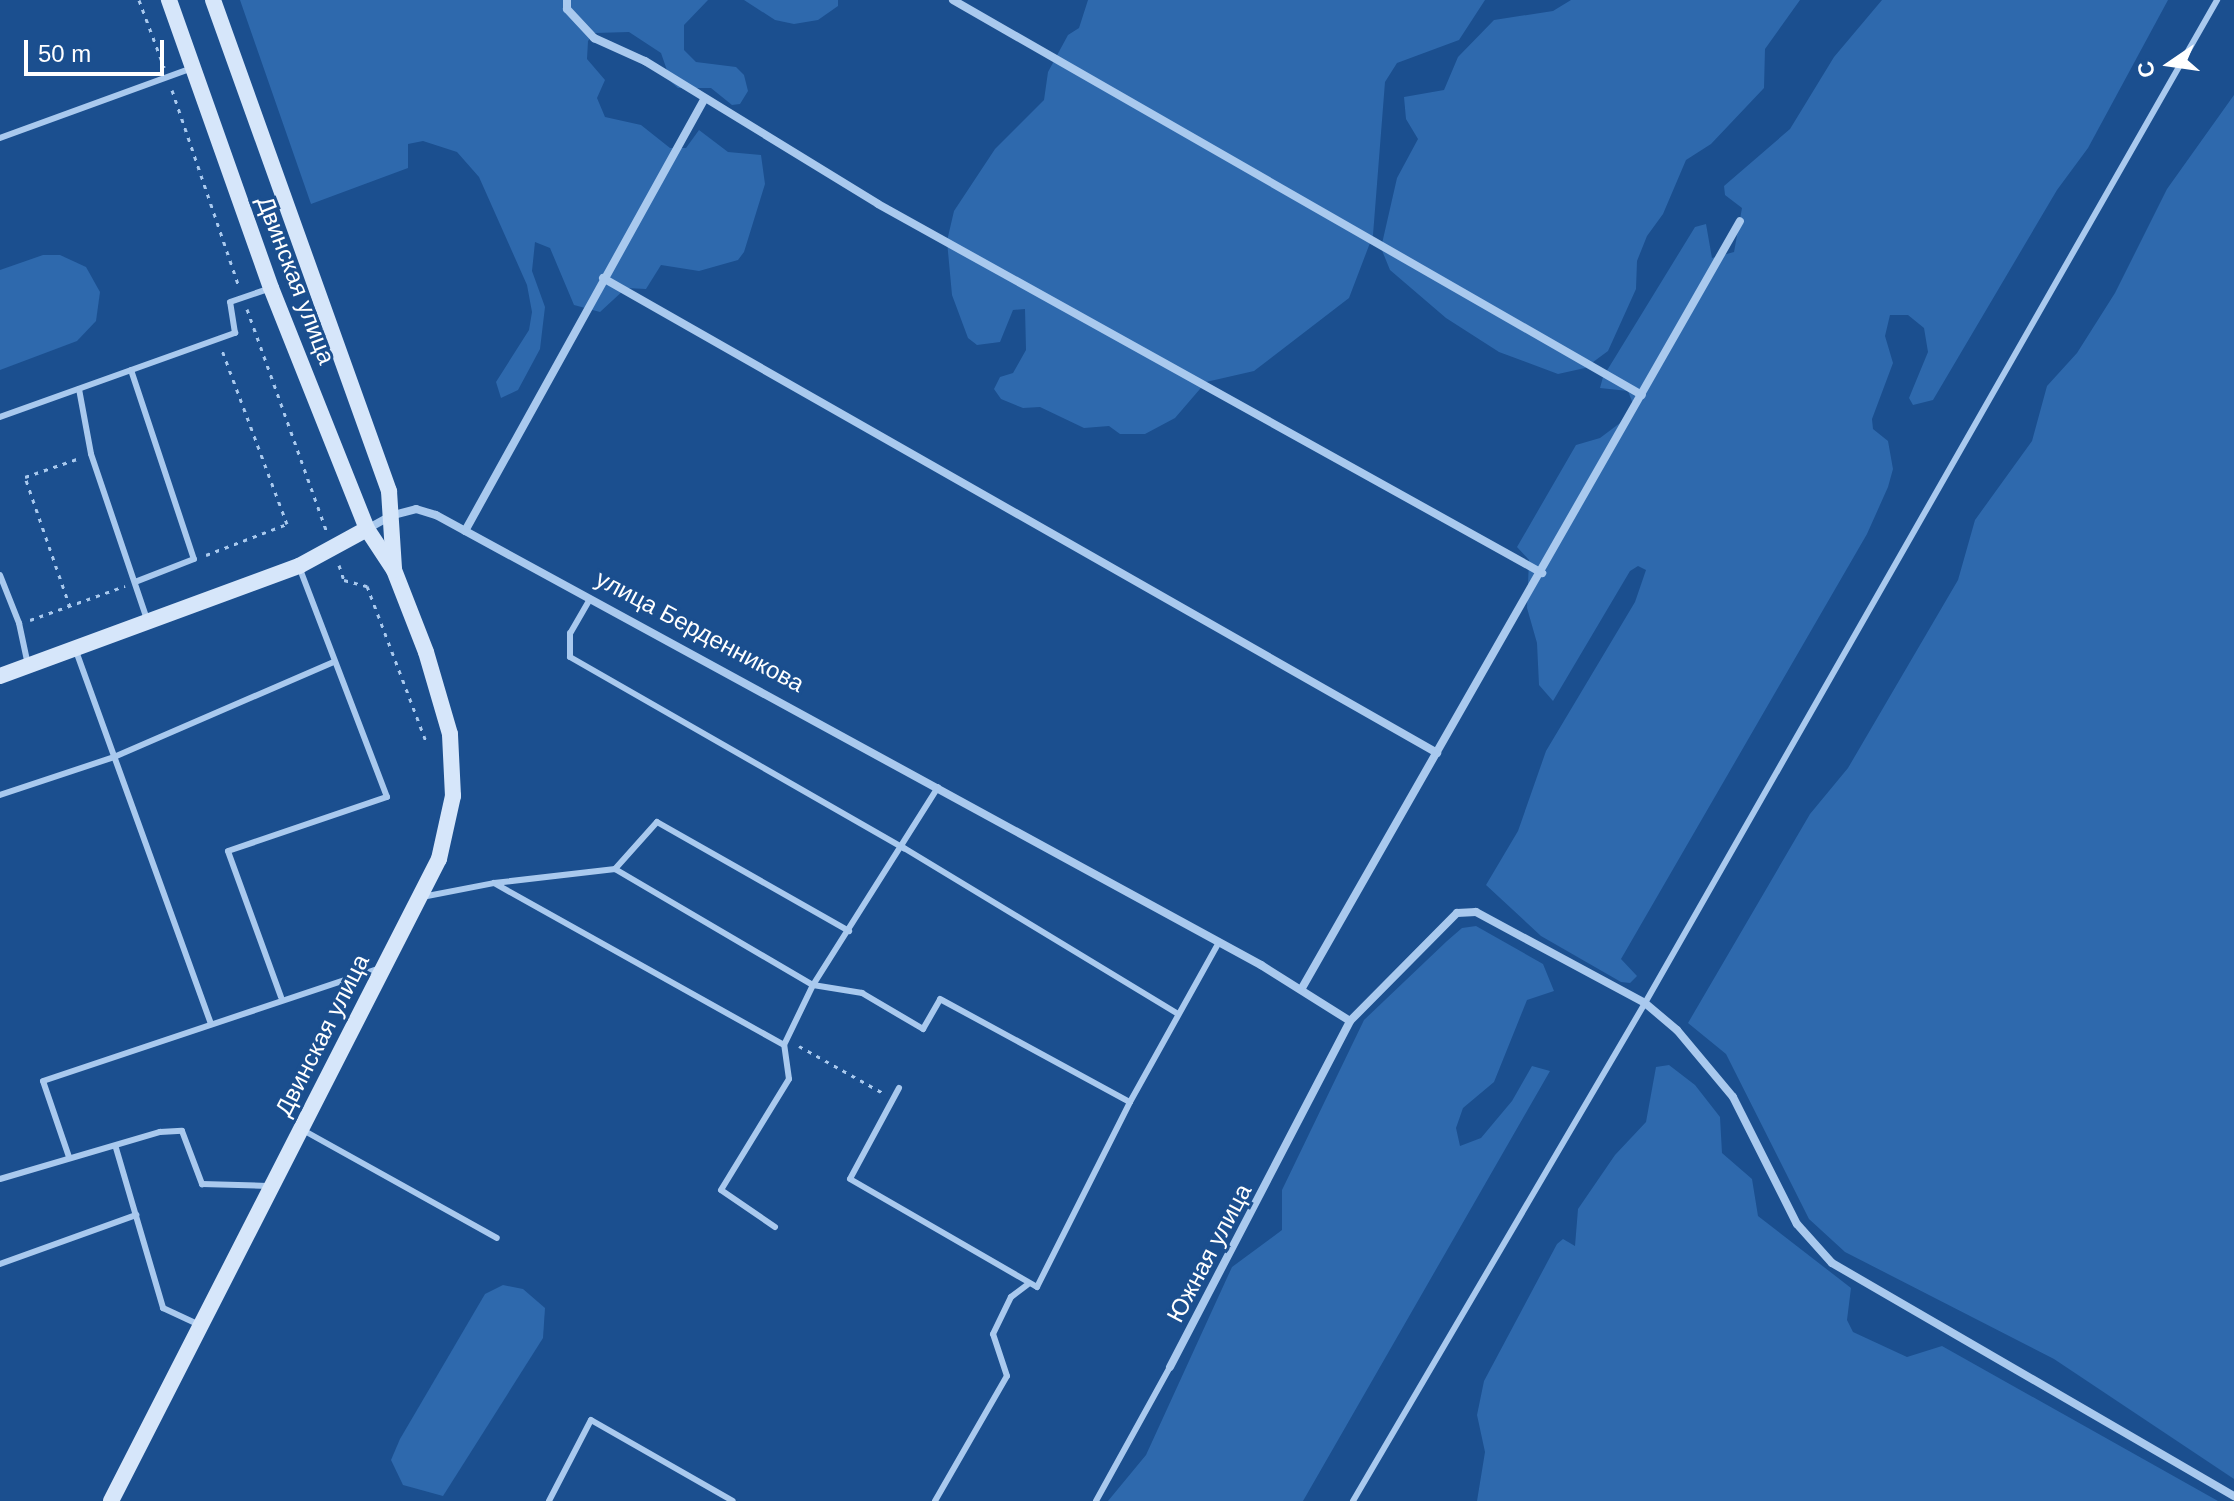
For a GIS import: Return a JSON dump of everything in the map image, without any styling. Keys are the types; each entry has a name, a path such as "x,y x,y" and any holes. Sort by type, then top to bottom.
{"street":[{"name":"Двинская улица","path":"111,1501 439,859 453,796 453,761 443,700 394,570 367,529 271,288 169,0"},
{"name":"Двинская улица","path":"213,0 389,491 394,570"},
{"path":"567,0 567,9 594,38 645,61 878,204 1542,573"},
{"path":"953,0 1642,395"},
{"path":"465,531 704,100"},
{"path":"1302,988 1542,573 1740,221"},
{"path":"603,278 1437,753"},
{"name":"улица Берденникова","path":"0,676 299,566 334,551 390,516 416,509 465,531 938,787 1302,988 1350,1021"},
{"name":"Южная улица","path":"1170,1367 1350,1021 1457,913 1476,912 1645,1003 1677,1030 1733,1097 1797,1224 1832,1263 2234,1496"}],"lane":[{"path":"1353,1501 1645,1003 2217,0"},
{"path":"0,138 193,67"},
{"path":"0,417 238,330 230,302 271,288"},
{"path":"131,370 194,559 135,582"},
{"path":"79,389 91,454 148,623"},
{"path":"281,997 228,851 387,797 299,566"},
{"path":"0,575 19,623 28,665"},
{"path":"590,599 570,633 570,657 904,848 1178,1014"},
{"path":"75,648 211,1023"},
{"path":"0,795 114,757 334,662"},
{"path":"775,1227 721,1190 789,1079 786,1042 813,985 904,848 938,787"},
{"path":"615,869 657,822 849,931"},
{"path":"418,898 494,883 615,869 813,985 862,993 923,1029 940,999 1130,1102"},
{"path":"494,883 786,1042"},
{"path":"899,1088 850,1179 1037,1287 1130,1102 1219,942"},
{"path":"69,1157 43,1081 281,997 384,966"},
{"path":"301,1129 497,1238"},
{"path":"0,1179 69,1157 116,1148 160,1132 182,1131 202,1184 272,1186"},
{"path":"116,1148 163,1308 201,1325"},
{"path":"0,1264 136,1215"},
{"path":"935,1501 1007,1376 993,1334 1011,1297 1028,1284"},
{"name":"Южная улица","path":"1096,1501 1170,1367"},
{"path":"561,1501 550,1498 591,1420 733,1501"}],"path":[{"path":"139,0 344,580 367,586 427,744"},
{"path":"194,559 287,524 218,339"},
{"path":"70,607 25,477 91,454"},
{"path":"19,623 135,582"},
{"path":"786,1042 894,1098"}],"shaded area":[{"path":"240,0 708,0 684,25 684,50 696,62 736,67 744,75 748,91 740,104 732,105 711,88 678,88 671,82 661,53 629,32 595,33 588,41 587,59 605,80 597,98 605,117 641,125 670,148 686,148 699,130 728,152 761,155 765,184 744,252 738,260 699,271 661,265 646,289 626,288 600,312 574,305 550,248 535,242 532,271 545,307 540,349 518,390 501,398 496,382 529,330 532,312 527,285 479,177 457,152 423,141 408,144 408,168 311,204"},
{"path":"744,0 838,0 838,6 818,20 794,24 775,20"},
{"path":"1088,0 1485,0 1459,40 1397,63 1385,82 1373,235 1349,298 1254,371 1206,382 1175,418 1145,434 1120,434 1109,426 1084,428 1040,407 1023,408 1001,399 994,389 1000,377 1013,373 1026,350 1025,309 1013,310 1000,342 977,345 968,338 952,295 947,241 954,211 995,149 1044,100 1048,72 1068,35 1079,28"},
{"path":"1571,0 1800,0 1765,49 1764,88 1711,144 1686,160 1663,214 1647,236 1637,261 1636,289 1608,351 1585,368 1558,374 1499,352 1446,318 1390,270 1381,248 1397,178 1418,139 1406,119 1404,97 1444,90 1458,57 1494,20 1553,11"},
{"path":"1882,0 2168,0 2088,148 2057,190 1933,400 1913,405 1909,398 1928,352 1924,328 1908,315 1890,315 1885,336 1893,363 1872,419 1873,429 1888,441 1893,469 1888,487 1867,534 1621,959 1637,976 1630,983 1621,982 1541,936 1486,885 1518,831 1546,751 1635,602 1646,570 1638,566 1630,571 1553,701 1539,685 1537,643 1527,608 1529,560 1517,547 1576,445 1600,438 1620,423 1633,404 1628,391 1600,388 1603,377 1695,227 1706,224 1712,258 1734,252 1742,208 1725,195 1724,186 1790,129 1834,57"},
{"path":"2234,95 2234,1479 2054,1359 1845,1252 1809,1219 1726,1054 1688,1023 1810,814 1848,768 1958,580 1975,520 2032,441 2047,386 2077,353 2115,293 2167,189"},
{"path":"43,255 60,255 86,267 100,292 96,321 77,341 0,370 0,270"},
{"path":"1476,926 1543,964 1554,991 1527,1000 1494,1082 1463,1108 1456,1128 1460,1146 1481,1138 1512,1101 1532,1066 1550,1071 1303,1501 1108,1501 1146,1455 1232,1267 1282,1230 1282,1190 1364,1020 1462,928"},
{"path":"1669,1065 1695,1085 1720,1117 1722,1153 1752,1179 1758,1216 1851,1288 1847,1320 1853,1332 1907,1357 1942,1346 2218,1501 1477,1501 1485,1452 1477,1415 1484,1381 1557,1244 1563,1239 1575,1246 1578,1209 1615,1155 1646,1122 1656,1067"},
{"path":"503,1285 523,1289 545,1308 543,1338 443,1496 403,1485 391,1460 400,1439 485,1294"}]}
